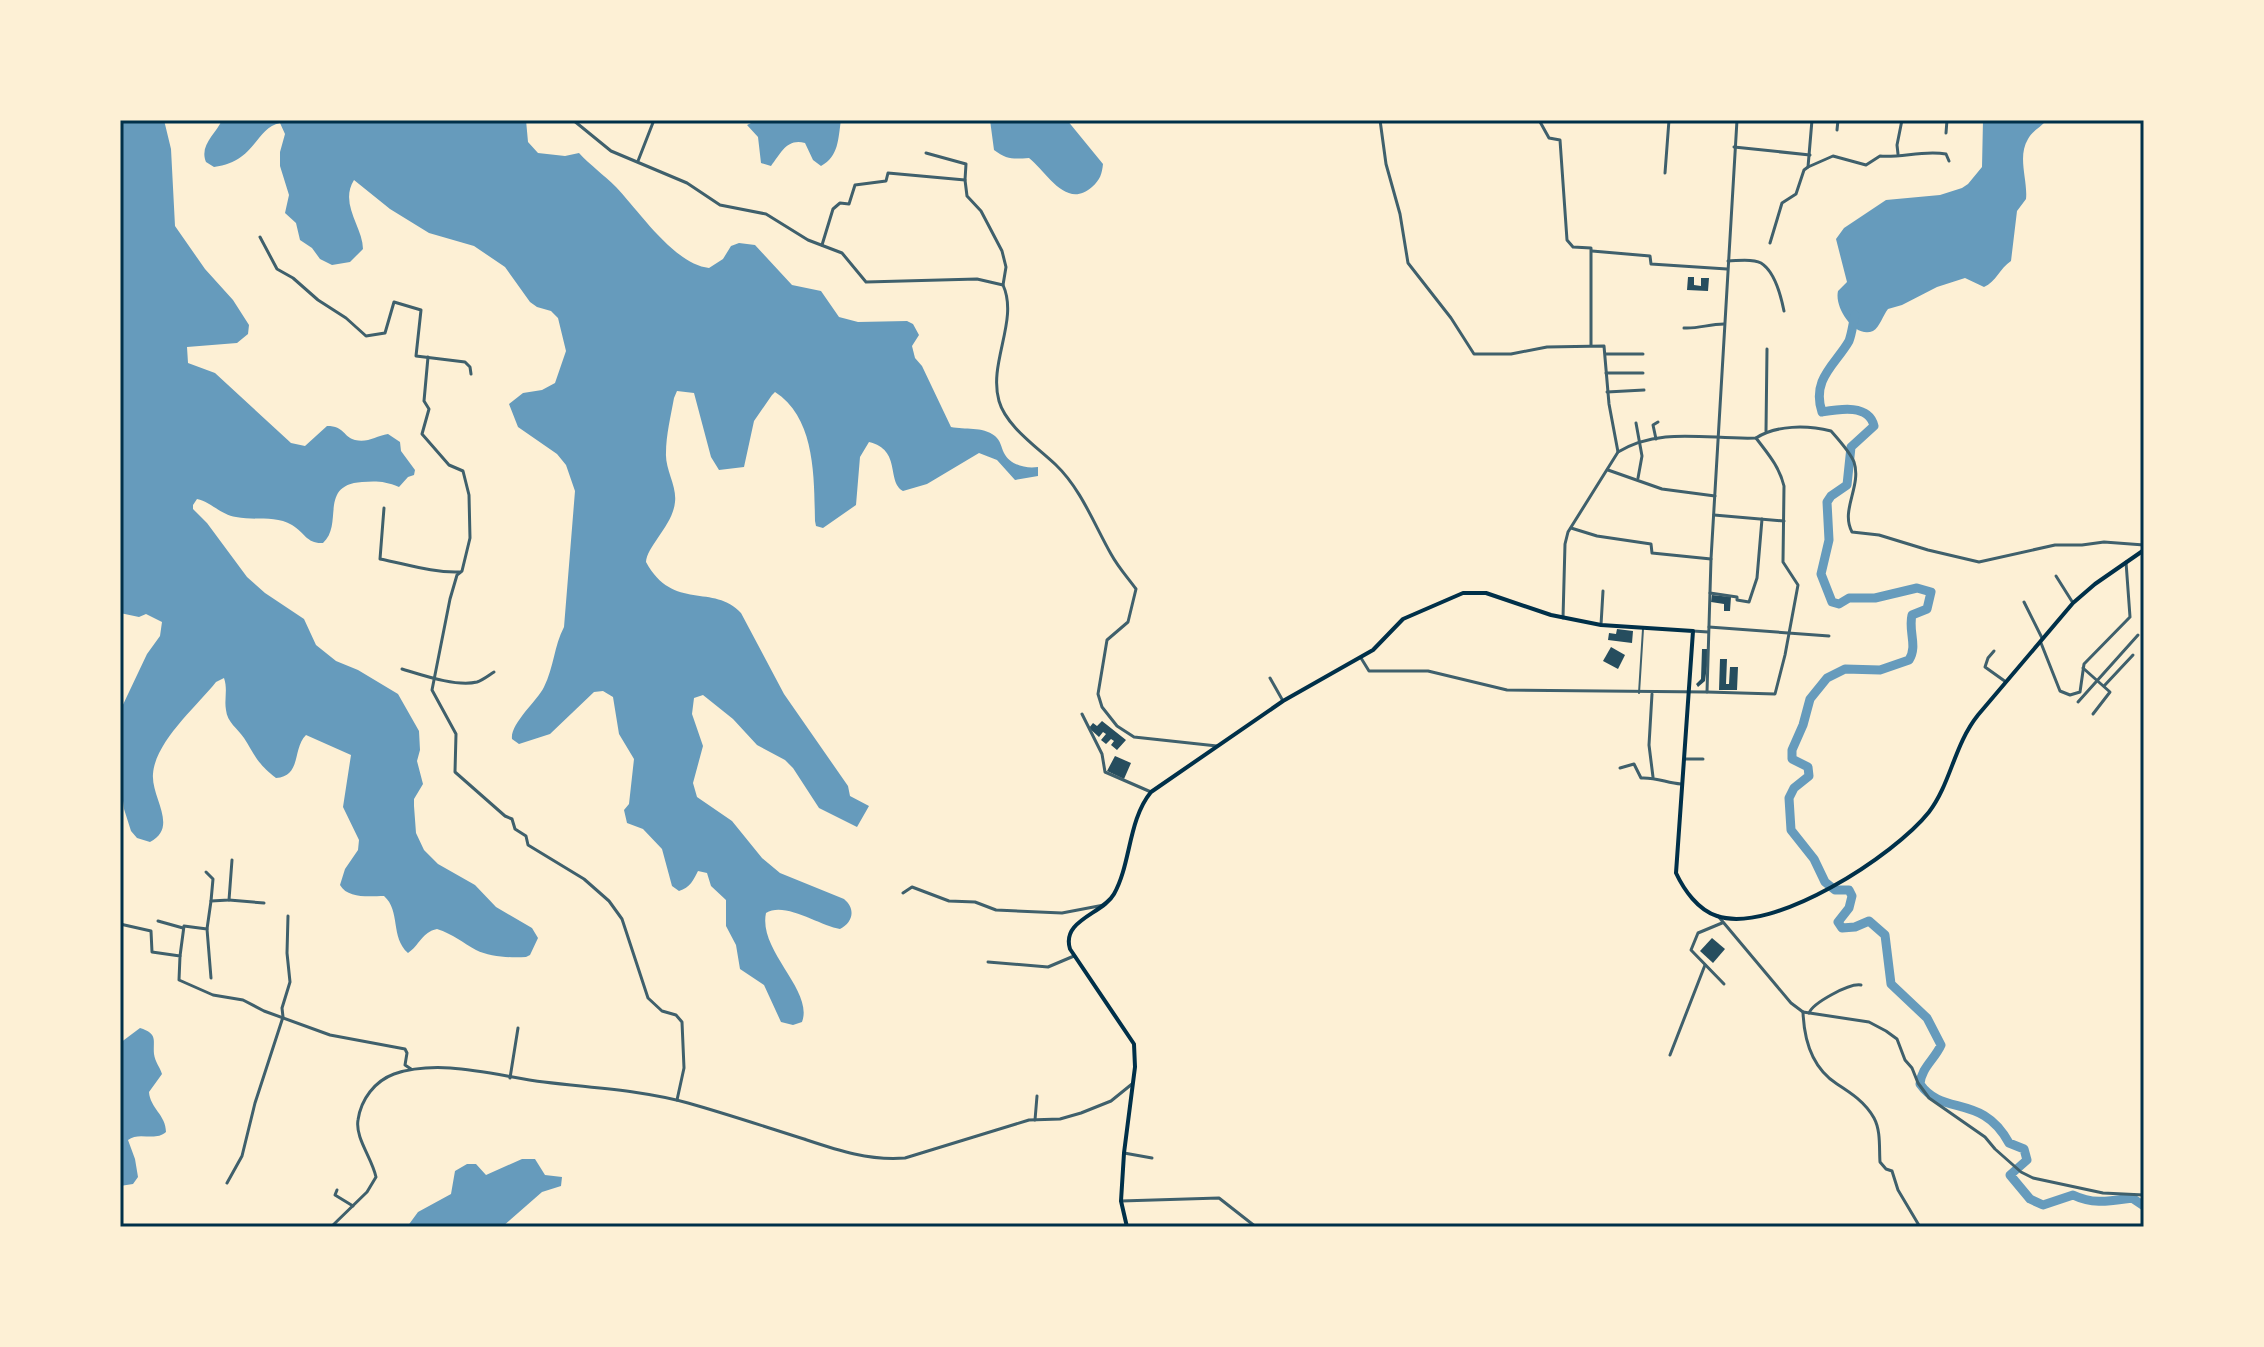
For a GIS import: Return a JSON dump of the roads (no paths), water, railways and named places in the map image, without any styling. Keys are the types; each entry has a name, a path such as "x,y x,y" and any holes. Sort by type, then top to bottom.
{"main road":[{"path":"1127,1227 1121,1201 1135,1067 1134,1044 1074,956 1068,944 1070,931 1105,904 1116,891 1130,842 1151,792 1283,701 1373,650 1403,619 1463,593 1486,593 1563,618 1601,625 1693,631 1676,873 1692,898 1718,916 1748,919 1769,916 1843,880 1888,852 1928,814 1965,731 2006,682 2073,603 2144,548"}],"street":[{"path":"573,120 609,150 687,183 720,205 766,214 808,240 848,257 858,275 868,283 977,279 1003,285"},
{"path":"638,161 654,120"},
{"path":"1380,120 1386,164 1400,214 1408,263 1451,318 1473,354 1511,354 1527,349 1603,345 1607,392 1618,452"},
{"path":"1539,120 1549,138 1560,140 1567,240 1573,247 1589,246 1592,251 1591,345"},
{"path":"1665,173 1669,120"},
{"path":"1678,120 1706,120"},
{"path":"1707,692 1711,559 1737,120"},
{"path":"1808,167 1812,120"},
{"path":"1837,130 1838,120"},
{"path":"1898,154 1902,120"},
{"path":"1946,133 1947,120"},
{"path":"1734,147 1810,155"},
{"path":"926,153 966,164 967,196 981,211 1002,251 1007,301 997,378 1001,406 1010,420 1060,469 1081,499 1113,559 1136,589 1128,622 1107,640 1098,694 1102,707 1117,726 1134,737 1217,746"},
{"path":"1770,243 1782,203 1796,194 1804,170 1808,167 1831,157 1866,165 1880,156 1890,158 1898,154 1944,153 1949,161"},
{"path":"822,245 833,209 837,204 849,204 857,184 867,186 886,181 888,173 965,180"},
{"path":"260,237 277,269 293,278 366,336 385,333 394,302 421,310 416,354 465,362 471,374"},
{"path":"1592,251 1650,256 1651,264 1727,269"},
{"path":"1728,261 1762,264 1776,286 1784,311"},
{"path":"1684,328 1724,324"},
{"path":"1766,431 1767,349"},
{"path":"1606,354 1643,354"},
{"path":"428,357 424,401 429,409 422,434 449,465 461,470 469,495 470,538 462,572 457,575 450,599 433,695 456,734 454,766 458,778 512,819 515,829 526,836 528,845 584,879 609,901 622,919 648,998 662,1011 676,1015 682,1022 684,1068 677,1100"},
{"path":"1606,373 1643,373"},
{"path":"1607,392 1644,390"},
{"path":"1656,439 1653,425 1658,422"},
{"path":"1636,423 1642,462 1638,479"},
{"path":"1563,618 1565,544 1571,528 1618,452 1656,439 1682,435 1756,438 1766,431 1792,428 1831,431 1854,462 1855,483 1848,516 1852,532 1879,535 1979,562 2055,545 2104,542 2144,548"},
{"path":"1361,658 1369,671 1428,671 1507,690 1773,695 1798,586 1783,562 1781,475 1756,438"},
{"path":"1607,469 1671,491 1715,496"},
{"path":"384,508 380,559 437,572 462,572"},
{"path":"1714,515 1784,521"},
{"path":"1710,593 1749,602 1757,578 1762,519"},
{"path":"1571,528 1597,536 1651,544 1652,553 1711,559"},
{"path":"2024,602 2062,693 2075,695 2080,692 2083,668 2091,656 2130,617 2126,562"},
{"path":"2056,576 2073,603"},
{"path":"1601,625 1603,591"},
{"path":"1639,693 1643,628"},
{"path":"1693,631 1708,629 1829,636"},
{"path":"2078,702 2138,635"},
{"path":"1994,651 1984,666 2006,682"},
{"path":"2104,686 2133,655"},
{"path":"2083,668 2109,691 2093,714"},
{"path":"402,669 435,679 477,682 494,672"},
{"path":"1270,678 1283,701"},
{"path":"1652,693 1649,745 1653,777"},
{"path":"1082,714 1102,754 1105,772 1151,792"},
{"path":"1684,759 1703,759"},
{"path":"1620,768 1634,764 1641,778 1653,777 1682,784"},
{"path":"229,900 232,860"},
{"path":"206,872 213,879 207,929 211,978"},
{"path":"903,893 912,887 949,901 970,901 1005,911 1062,913 1105,904"},
{"path":"211,901 264,903"},
{"path":"227,1183 242,1156 255,1103 283,1017 282,1008 290,982 288,916"},
{"path":"1718,916 1791,1003 1803,1012 1869,1022 1897,1039 1902,1055 1929,1098 1985,1137 2021,1172 2033,1178 2103,1193 2144,1195"},
{"path":"158,921 183,928 207,929"},
{"path":"1722,923 1698,933 1691,950 1724,984"},
{"path":"120,924 151,931 152,952 180,956"},
{"path":"183,928 179,980 213,995 243,1000 330,1035 405,1049 405,1065 413,1069"},
{"path":"988,962 1048,967 1074,956"},
{"path":"1670,1055 1705,965"},
{"path":"1809,1013 1811,1007 1846,987 1861,985"},
{"path":"1803,1012 1803,1030 1814,1059 1831,1079 1857,1097 1874,1118 1880,1143 1880,1162 1892,1171 1898,1190 1920,1227"},
{"path":"510,1078 518,1028"},
{"path":"331,1227 373,1185 376,1177 358,1129 366,1098 379,1082 413,1069 477,1071 677,1100 846,1153 877,1159 905,1158 1035,1120 1060,1119 1101,1106 1121,1095 1132,1084"},
{"path":"1035,1120 1037,1096"},
{"path":"1124,1153 1152,1158"},
{"path":"337,1190 335,1195 353,1206"},
{"path":"1121,1201 1219,1198 1256,1227"}],"water":[{"path":"120,120 164,120 171,149 175,226 249,325 248,334 237,343 187,347 188,363 215,373 291,443 305,446 327,426 360,441 388,434 400,442 401,451 415,470 414,475 399,487 367,482 340,490 332,526 323,543 310,540 292,525 279,520 231,516 197,499 193,509 247,577 304,619 316,645 336,661 398,694 419,731 417,761 423,784 414,799 414,806 416,833 424,850 438,864 475,885 496,907 532,928 538,938 526,957 482,952 437,929 428,933 408,953 402,947 392,909 384,896 353,895 340,885 345,869 358,850 359,840 343,807 351,755 306,735 290,772 276,778 261,764 228,718 224,678 216,682 178,725 161,750 153,774 163,820 158,836 150,842 137,838 131,831 124,809 120,776 120,711 147,654 160,636 162,622 146,614 139,617 120,613"},
{"path":"222,120 526,120 528,142 538,153 565,156 579,153 616,187 670,247 696,264 709,268 723,259 731,246 739,243 755,245 792,285 821,291 839,317 858,322 907,321 913,324 919,335 912,346 915,358 922,366 951,427 990,433 999,440 1010,461 1024,467 1038,467 1038,476 1015,480 997,460 979,453 927,484 903,491 895,480 886,452 869,442 860,457 856,505 823,528 816,526 815,521 810,450 798,417 788,403 775,392 754,421 744,467 719,470 711,457 694,393 677,391 674,398 666,453 675,502 670,519 646,562 668,587 719,599 741,613 784,694 848,786 850,796 869,806 857,827 819,808 785,760 757,745 733,719 703,695 694,698 692,714 703,746 693,783 697,797 732,821 762,858 780,873 844,899 850,907 850,919 840,929 783,910 766,913 770,942 800,997 804,1010 802,1022 793,1025 781,1022 764,985 740,969 736,945 726,926 726,900 711,886 707,873 698,871 689,885 679,891 672,886 662,849 643,829 627,823 624,810 629,804 634,759 619,734 613,697 603,691 594,692 550,734 519,744 512,739 519,720 544,687 564,627 575,491 566,465 557,454 518,427 509,404 523,393 542,390 555,383 566,351 558,318 551,311 530,302 505,267 474,246 429,233 390,209 354,180 350,189 350,207 363,249 350,262 332,265 320,259 312,248 300,240 296,223 285,213 289,195 280,166 285,134 280,123 265,131 239,159 214,167 206,162 205,150"},
{"path":"757,120 841,120 834,152 821,166 813,160 805,143 799,142 785,148 771,166 761,163 758,137 747,125"},
{"path":"990,120 1067,120 1103,164 1099,179 1083,193 1065,192 1029,158 1011,158 994,150"},
{"path":"1983,120 2047,120 2028,139 2023,153 2026,199 2017,211 2011,261 1984,287 1965,278 1937,287 1888,309 1873,331 1859,331 1847,320 1839,306 1838,291 1847,282 1836,239 1844,228 1886,200 1940,195 1968,184 1982,167"},
{"path":"140,1028 150,1032 153,1038 155,1057 162,1074 149,1092 166,1132 128,1140 138,1177 133,1184 120,1186 120,1043"},
{"path":"522,1159 535,1159 545,1175 562,1177 561,1186 542,1192 502,1227 407,1227 418,1212 451,1194 455,1171 467,1164 476,1164 486,1175"}],"waterway":[{"path":"1855,315 1849,341 1822,381 1819,400 1822,412 1860,411 1871,419 1874,426 1851,447 1847,485 1827,502 1829,540 1821,574 1832,602 1839,604 1849,598 1875,598 1917,588 1931,592 1927,609 1912,615 1913,649 1909,660 1880,670 1845,669 1827,678 1810,699 1792,750 1792,759 1808,767 1809,776 1794,788 1789,798 1791,830 1814,859 1825,882 1835,890 1849,890 1852,896 1849,908 1838,922 1842,928 1869,921 1885,935 1891,984 1927,1018 1941,1045 1921,1078 1920,1084 1929,1094 1987,1117 2009,1143 2024,1149 2027,1160 2010,1175 2030,1199 2043,1205 2073,1195 2095,1201 2132,1198 2144,1206"}]}
